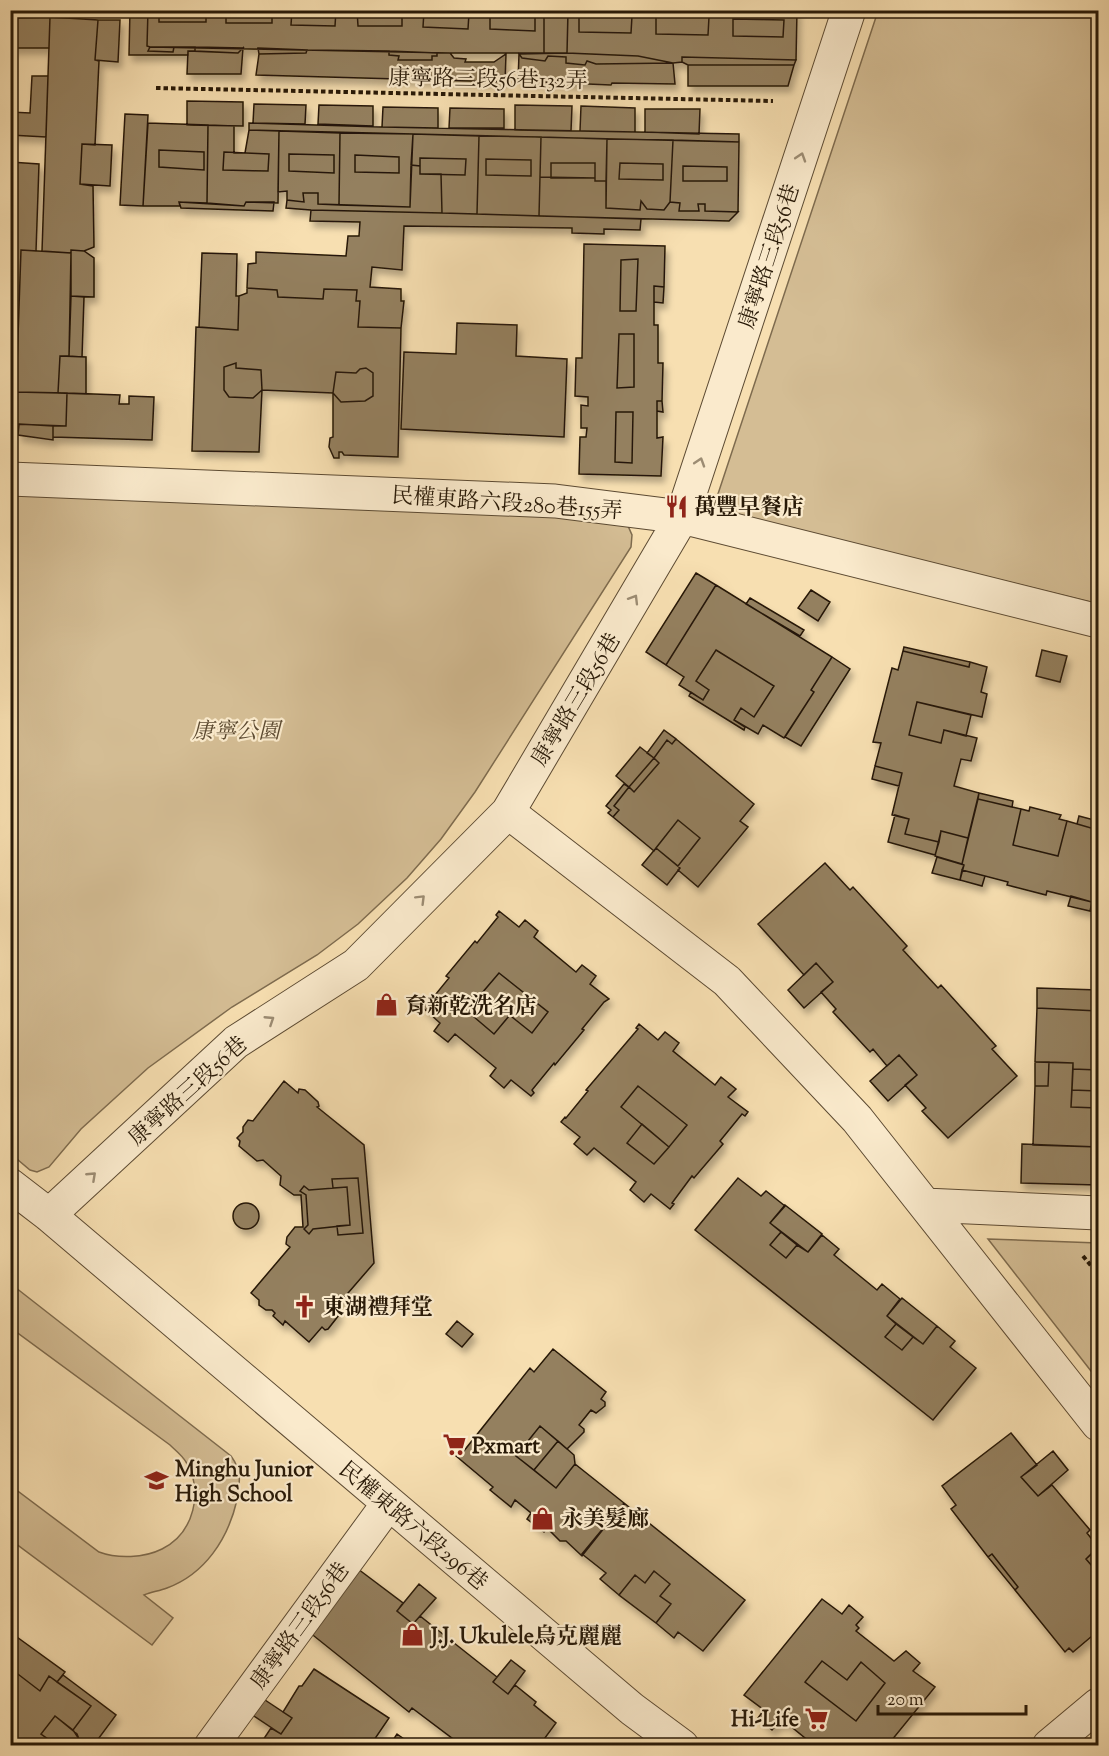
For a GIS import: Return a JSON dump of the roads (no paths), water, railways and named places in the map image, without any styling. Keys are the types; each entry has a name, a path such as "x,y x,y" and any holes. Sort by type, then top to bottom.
{"street":[{"name":"康寧路三段56巷","path":"49,1215 236,1042 356,965 508,812 682,517 849,10"},
{"name":"民權東路六段280巷155弄","path":"10,479 555,501 682,517 1098,621"},
{"path":"508,812 727,981 857,1119 1098,1424"},
{"name":"民權東路六段296巷","path":"10,1185 49,1215 623,1701 682,1746"},
{"path":"925,1205 1098,1213"},
{"name":"康寧路三段56巷","path":"211,1746 388,1504"},
{"path":"1049,1746 1098,1705"}],"place":[{"name":"萬豐早餐店","path":"676,506"},
{"name":"育新乾洗名店","path":"387,1005"},
{"name":"東湖禮拜堂","path":"305,1306"},
{"name":"Pxmart","path":"454,1445"},
{"name":"Minghu Junior High School","path":"157,1481"},
{"name":"永美髮廊","path":"543,1518"},
{"name":"J.J. Ukulele烏克麗麗","path":"413,1635"},
{"name":"Hi-Life","path":"817,1718"}],"park label":[{"name":"康寧公園","path":"236,730"}]}
